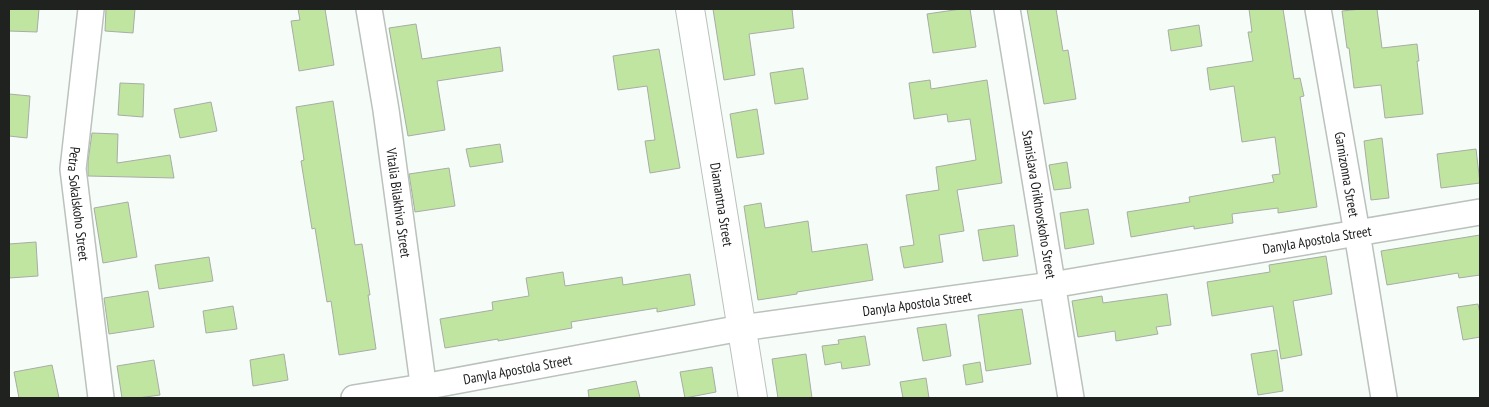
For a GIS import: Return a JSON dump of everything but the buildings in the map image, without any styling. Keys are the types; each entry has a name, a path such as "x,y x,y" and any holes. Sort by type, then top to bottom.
{"street":[{"name":"Petra Sokalskoho Street","path":"91,9 73,169 101,398"},
{"name":"Vitalia Bilakhiva Street","path":"368,9 386,110 424,393"},
{"name":"Diamantna Street","path":"690,9 753,398"},
{"name":"Stanislava Orikhovskoho Street","path":"1007,9 1071,398"},
{"name":"Garnizonna Street","path":"1318,9 1384,398"},
{"name":"Danyla Apostola Street","path":"354,398 424,393 741,328 1052,284 1480,212"}]}
